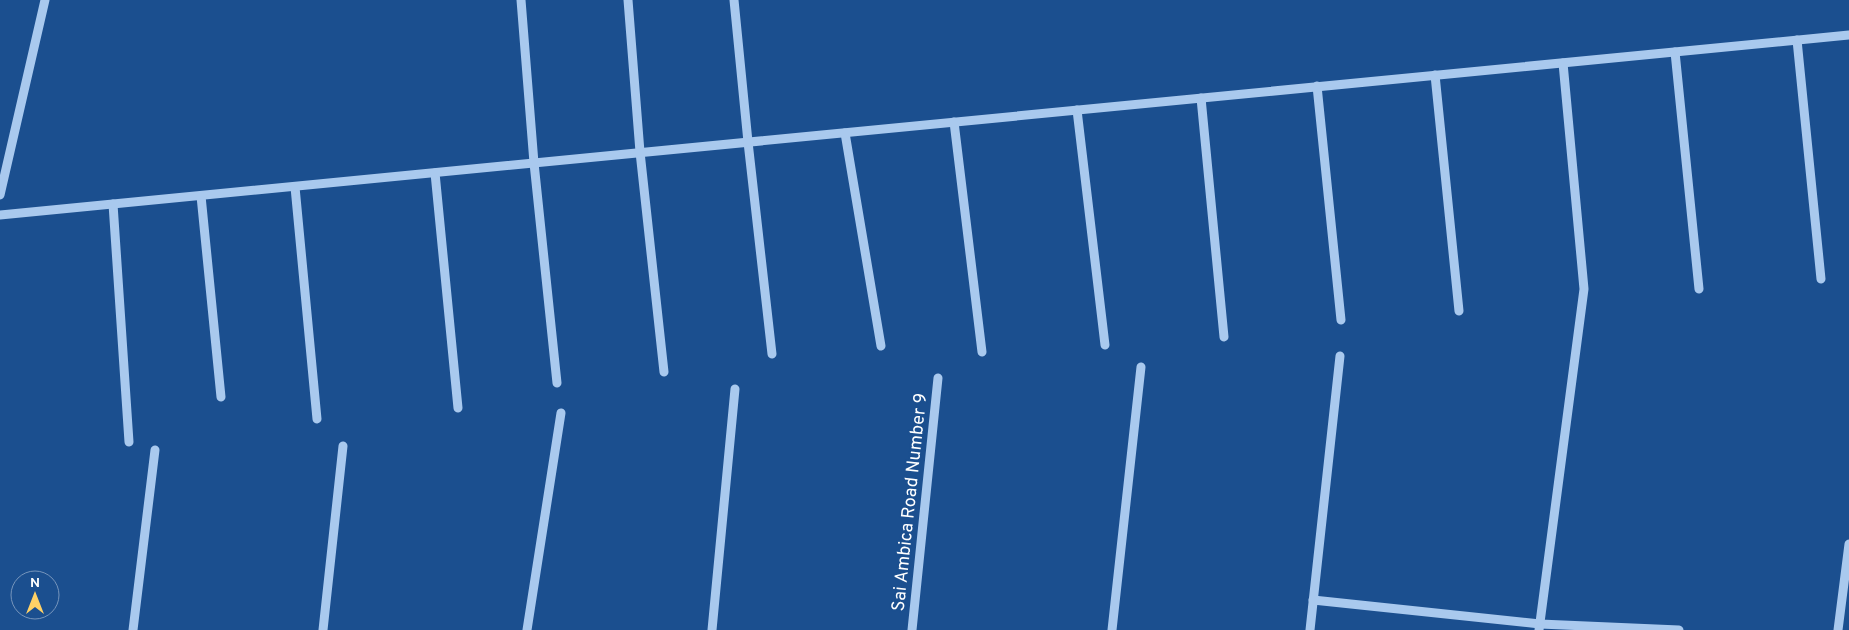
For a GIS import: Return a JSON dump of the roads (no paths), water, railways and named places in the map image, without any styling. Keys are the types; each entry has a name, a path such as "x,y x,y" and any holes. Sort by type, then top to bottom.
{"street":[{"path":"0,195 45,0"},
{"path":"522,0 534,163 557,383"},
{"path":"628,0 640,152 664,372"},
{"path":"734,0 772,354"},
{"path":"0,215 1849,35"},
{"path":"1797,40 1821,279"},
{"path":"1674,52 1699,289"},
{"path":"1539,627 1584,289 1563,63"},
{"path":"1434,75 1459,311"},
{"path":"1317,86 1341,320"},
{"path":"1201,98 1224,338"},
{"path":"1077,110 1105,345"},
{"path":"954,122 982,352"},
{"path":"845,133 881,346"},
{"path":"435,173 458,408"},
{"path":"296,187 317,419"},
{"path":"201,196 221,397"},
{"path":"113,204 129,442"},
{"path":"1310,630 1340,356"},
{"path":"1112,630 1141,367"},
{"name":"Sai Ambica Road Number 9","path":"912,630 938,378"},
{"path":"712,630 735,389"},
{"path":"527,630 561,413"},
{"path":"323,630 343,446"},
{"path":"133,630 155,450"},
{"path":"1838,630 1849,544"},
{"path":"1314,600 1539,627 1679,630"}]}
